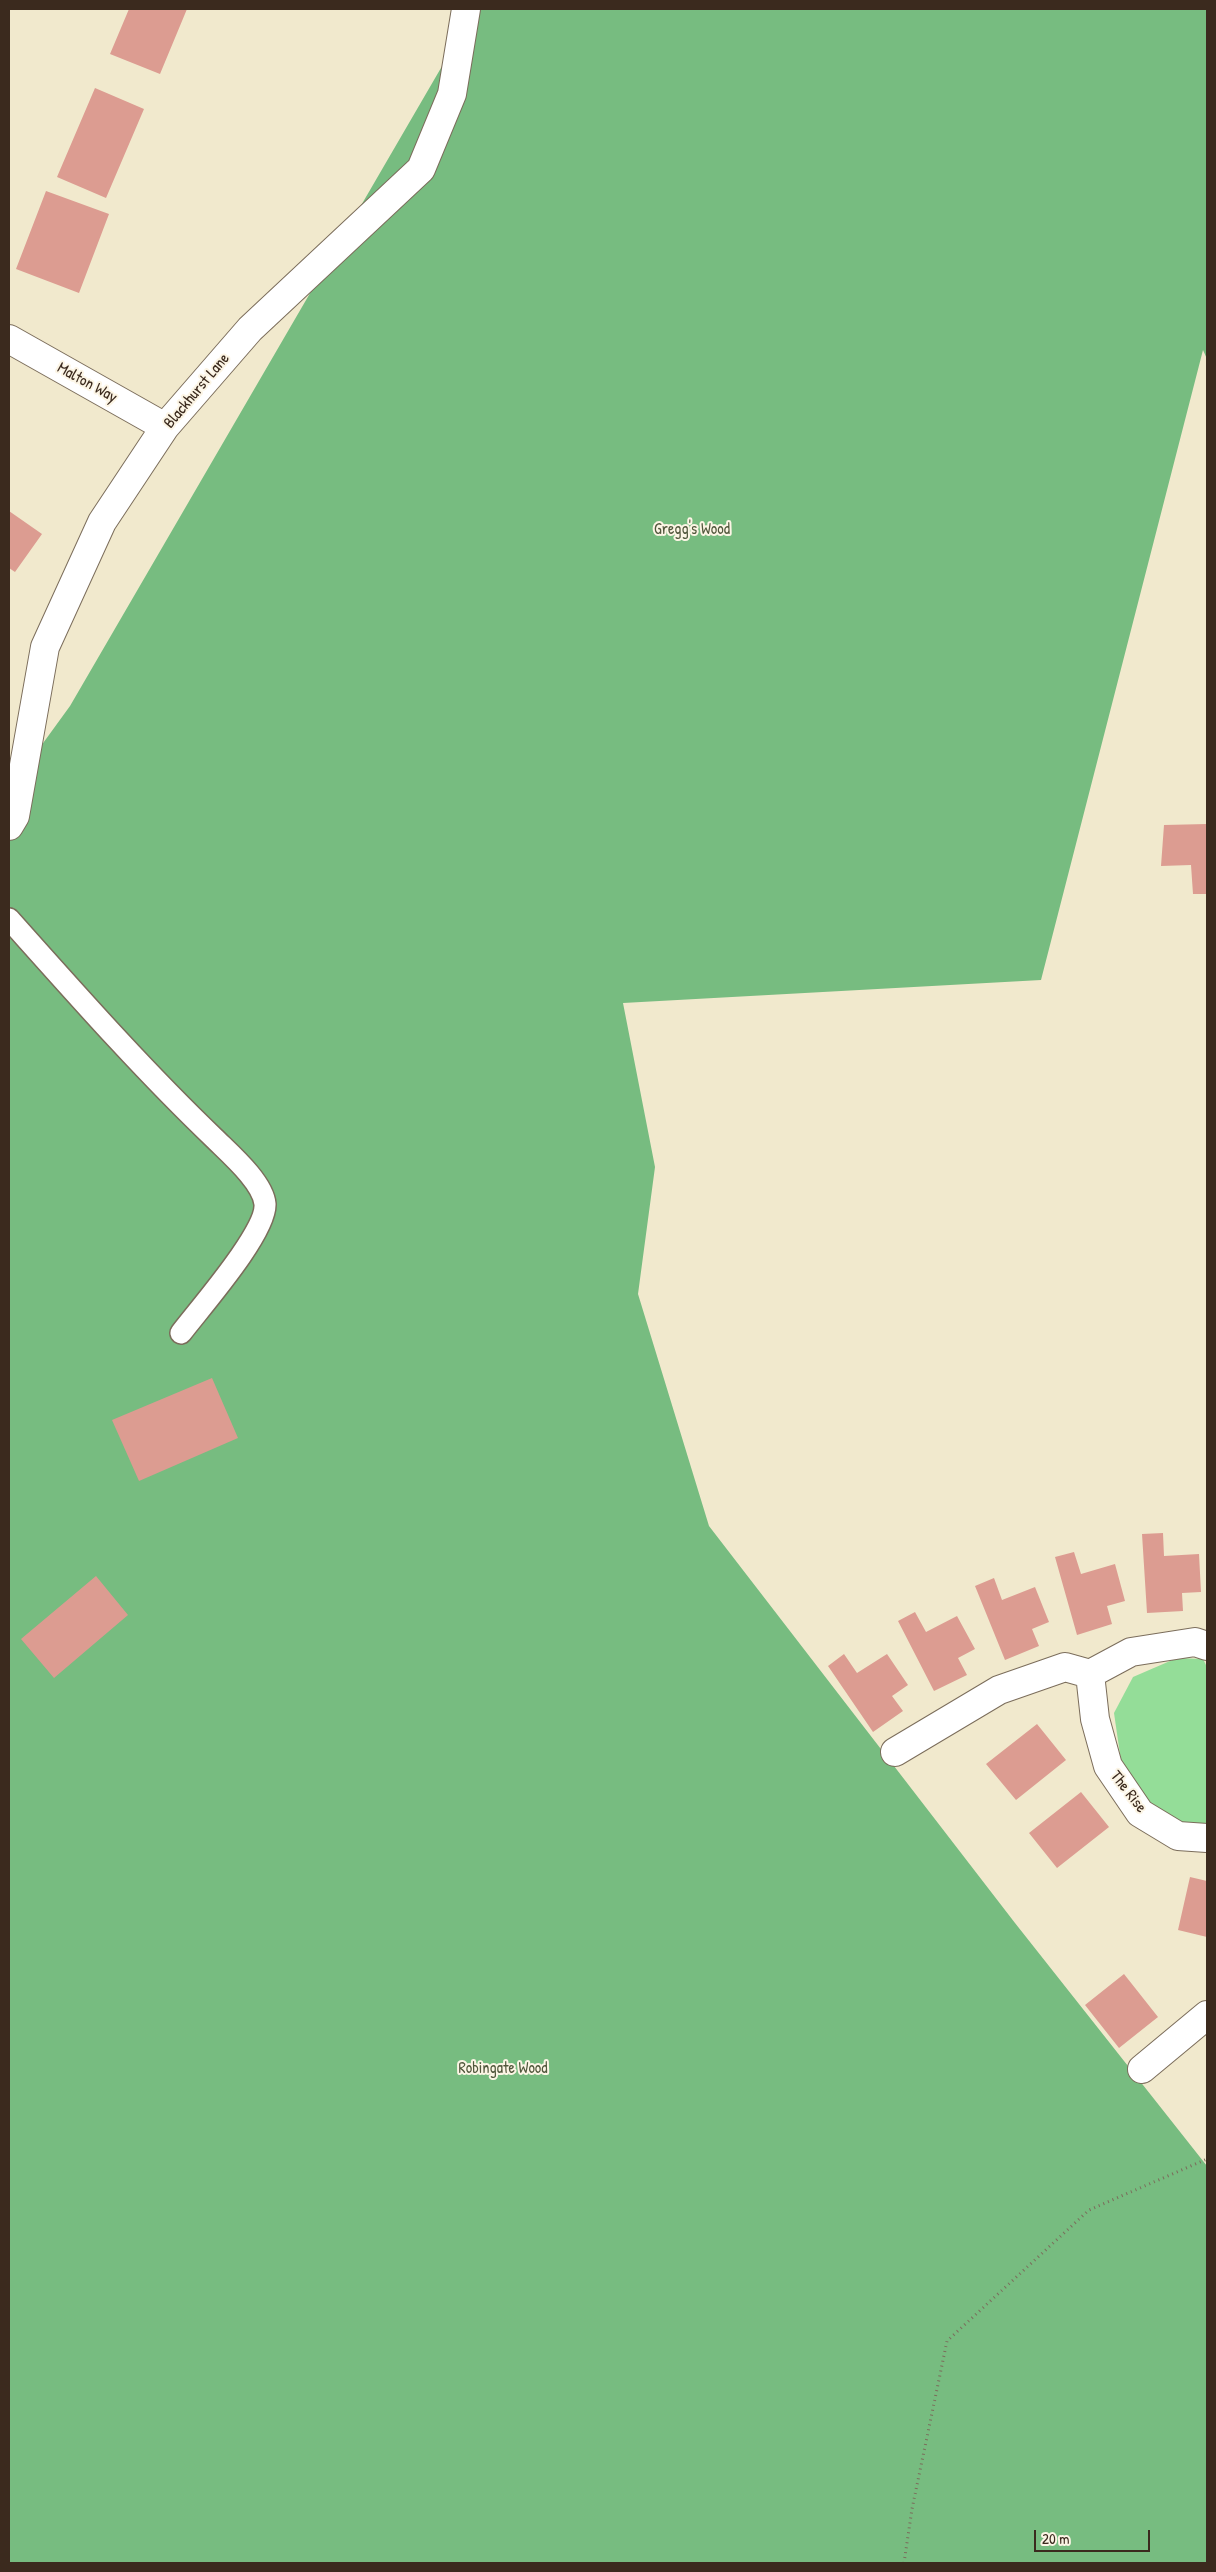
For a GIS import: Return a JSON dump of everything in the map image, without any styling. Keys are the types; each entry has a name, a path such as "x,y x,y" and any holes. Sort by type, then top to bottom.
{"street":[{"name":"Blackhurst Lane","path":"9,826 15,816 45,647 102,522 165,427 250,329 421,169 452,94 466,9"},
{"name":"Malton Way","path":"9,339 165,427"},
{"path":"895,1752 999,1690 1064,1667 1090,1674 1131,1652 1194,1642 1207,1646"},
{"name":"The Rise","path":"1090,1674 1095,1719 1108,1766 1140,1813 1178,1836 1207,1838"},
{"path":"1142,2069 1207,2015"}],"lane":[{"path":"9,919 154,1078 231,1155 260,1191 265,1203 263,1215 250,1241 181,1333"}],"path":[{"path":"904,2563 912,2509 947,2341 1089,2210 1207,2159"}],"green space":[{"name":"Robingate Wood","path":"455,9 1207,9 1207,359 1203,350 1041,980 623,1003 655,1167 638,1294 709,1526 1015,1923 1207,2166 1207,2563 9,2563 9,790 70,706 452,49"},
{"path":"1177,1658 1203,1659 1207,1667 1207,1824 1182,1822 1147,1804 1121,1761 1114,1713 1133,1677"}],"building":[{"path":"129,9 187,9 160,74 110,54"},
{"path":"95,88 144,109 106,198 57,177"},
{"path":"46,191 109,214 79,293 16,269"},
{"path":"9,511 42,534 15,572 9,568"},
{"path":"1207,824 1207,894 1193,894 1191,865 1161,866 1164,825"},
{"path":"212,1378 238,1438 139,1481 112,1420"},
{"path":"1163,1533 1164,1556 1199,1554 1201,1592 1182,1593 1183,1611 1147,1613 1142,1534"},
{"path":"1074,1552 1081,1574 1115,1564 1125,1601 1107,1606 1112,1624 1077,1635 1055,1557"},
{"path":"96,1576 128,1615 54,1678 21,1639"},
{"path":"994,1578 1002,1600 1035,1587 1049,1622 1032,1629 1039,1646 1005,1660 975,1586"},
{"path":"915,1612 926,1632 957,1616 975,1649 958,1658 967,1675 934,1691 898,1621"},
{"path":"844,1654 857,1673 887,1654 908,1685 892,1696 903,1711 873,1732 828,1666"},
{"path":"1037,1724 1066,1760 1016,1800 986,1764"},
{"path":"1081,1792 1109,1827 1057,1868 1029,1833"},
{"path":"1190,1877 1207,1881 1207,1937 1178,1930"},
{"path":"1124,1974 1158,2017 1119,2048 1085,2005"}],"park label":[{"name":"Gregg's Wood","path":"692,530"}]}
